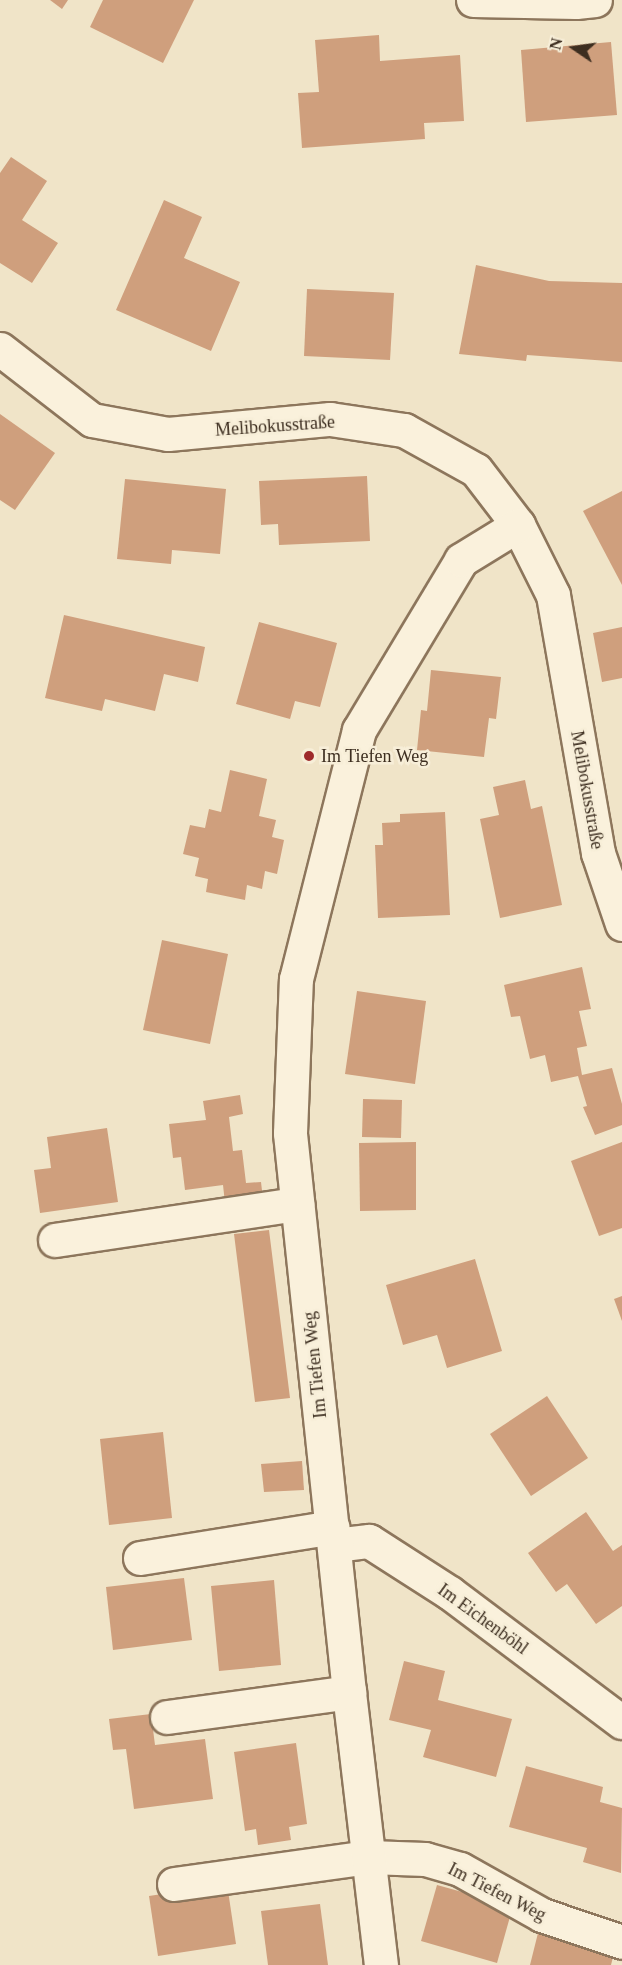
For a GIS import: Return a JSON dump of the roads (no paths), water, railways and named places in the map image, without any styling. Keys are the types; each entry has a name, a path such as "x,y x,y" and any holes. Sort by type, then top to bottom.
{"street":[{"path":"473,0 576,2 595,0"},
{"name":"Melibokusstraße","path":"0,349 92,420 168,434 330,420 404,430 476,470 518,525 553,595 598,853 622,924"},
{"name":"Im Tiefen Weg","path":"381,1965 349,1692 290,1133 296,979 359,730 461,560 518,525"},
{"path":"55,1240 297,1204"},
{"path":"140,1558 334,1536"},
{"name":"Im Eichenböhl","path":"334,1536 369,1541 450,1593 622,1722"},
{"path":"167,1717 349,1692"},
{"name":"Im Tiefen Weg","path":"174,1884 369,1857 425,1859 460,1869 542,1915 622,1942"}],"place":[{"name":"Im Tiefen Weg","path":"309,756"}]}
